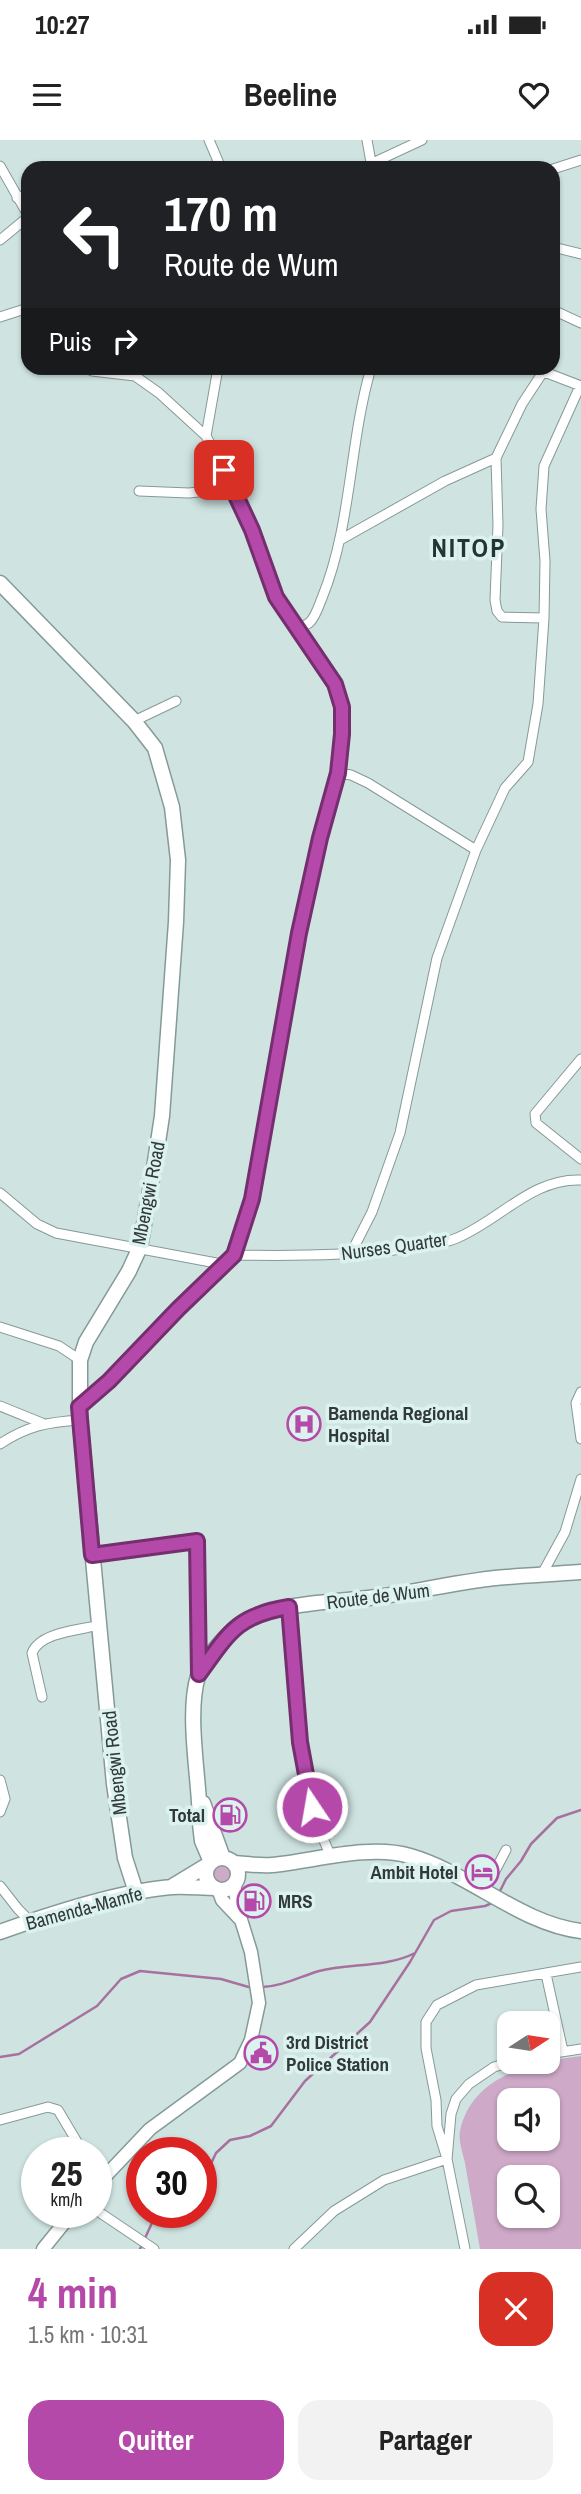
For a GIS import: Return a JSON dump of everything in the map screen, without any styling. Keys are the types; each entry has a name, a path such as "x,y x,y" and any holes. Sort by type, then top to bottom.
{"main road":[{"name":"Mbengwi Road","path":"0,583 134,721 155,748 172,807 178,860 162,1116 139,1247 129,1271 86,1342 79,1360 79,1413 114,1784 125,1858 136,1892"},
{"name":"Route de Wum","path":"199,1674 234,1627 248,1618 289,1607 414,1592 506,1577 581,1572"},
{"path":"112,2166 150,2129 240,2063 251,2040 259,2003 251,1952 241,1919 235,1883 238,1873 219,1862 200,1797 194,1723 199,1674"},
{"path":"216,1889 227,1889 248,1873 269,1866 331,1857 391,1853 411,1856 553,1925 581,1931"},
{"path":"241,1919 222,1900 206,1875 219,1862 269,1866"},
{"name":"Bamenda-Mamfe","path":"170,1887 219,1862"},
{"name":"Bamenda-Mamfe","path":"0,1932 136,1892 170,1887 216,1889"},
{"path":"43,2249 60,2228"}],"street":[{"path":"209,140 218,161"},
{"path":"367,140 368,161"},
{"path":"380,161 422,140"},
{"path":"560,167 581,160"},
{"path":"0,166 21,205"},
{"path":"17,198 21,197"},
{"path":"0,240 21,222"},
{"path":"560,249 581,254"},
{"path":"0,317 21,310"},
{"path":"560,313 581,323"},
{"path":"0,1444 11,1436 42,1423 79,1413 234,1255 252,1199 299,933 338,773 342,707 335,684 276,597 234,488 206,436 159,393 135,376 126,375"},
{"path":"206,436 217,375"},
{"path":"296,629 314,617 340,540 359,414 369,375"},
{"path":"538,375 496,458 498,525 495,600 497,611 502,617 544,618"},
{"path":"351,1255 382,1188 400,1133 438,958 475,850 505,788 528,762 538,704 544,618 545,561 541,509 544,466 581,386 552,375"},
{"path":"340,540 445,481 496,458"},
{"path":"139,491 189,493 234,488"},
{"path":"134,721 176,701"},
{"path":"338,773 351,775 368,783 475,850"},
{"path":"581,1059 535,1114 536,1123 581,1159"},
{"name":"Nurses Quarter","path":"234,1255 351,1255 426,1246 458,1237 509,1205 552,1183 567,1179 581,1180"},
{"path":"0,1194 37,1224 56,1233 227,1265"},
{"path":"0,1327 59,1346 79,1360"},
{"path":"581,1392 576,1403 581,1438"},
{"path":"0,1406 42,1423"},
{"path":"541,1576 565,1532 581,1479"},
{"path":"92,1555 197,1541 199,1674"},
{"path":"289,1607 305,1777 312,1807 331,1857"},
{"path":"41,1697 32,1653 34,1648 50,1638 100,1625"},
{"path":"0,1780 5,1798 0,1812"},
{"path":"494,1895 506,1850"},
{"path":"0,1886 30,1921"},
{"path":"464,2249 447,2159 437,2126 436,2100 425,2048 426,2022 437,2006 476,1985 581,1967"},
{"path":"546,1974 563,2052"},
{"path":"560,2052 581,2049"},
{"path":"447,2159 451,2114 456,2099 482,2074 497,2068"},
{"path":"0,2120 48,2107 54,2108 58,2110 74,2137"},
{"path":"293,2249 334,2211 384,2180 447,2159"},
{"path":"112,2221 154,2249"}],"shaded area":[{"path":"222,1864 229,1867 232,1874 229,1881 222,1884 215,1881 212,1874 215,1867"},
{"path":"581,2056 581,2249 480,2249 460,2139 467,2112 477,2097 491,2084 507,2075 560,2074 560,2059"}],"waterway":[{"path":"498,1895 531,1844 557,1818 581,1810"},
{"path":"217,2152 230,2140 250,2136 271,2126 305,2081 370,2022 434,1920 451,1911 492,1903"},
{"path":"262,1987 319,1971 392,1961 415,1953"},
{"path":"0,2057 19,2054 97,2006 121,1979 140,1971 221,1979 252,1988"},
{"path":"140,2249 150,2228"}],"place":[{"name":"Bamenda Regional Hospital","path":"304,1424"},
{"name":"Total","path":"230,1815"},
{"name":"Ambit Hotel","path":"482,1872"},
{"name":"MRS","path":"254,1901"},
{"name":"3rd District Police Station","path":"261,2053"}],"district":[{"name":"NITOP","path":"469,547"}],"route":[{"path":"224,470 252,530 276,597 335,684 342,707 338,773 320,838 284,1007 252,1199 234,1255 109,1381 79,1407 92,1555 197,1541 199,1674 234,1627 248,1618 289,1607 300,1742 312,1807"}]}
